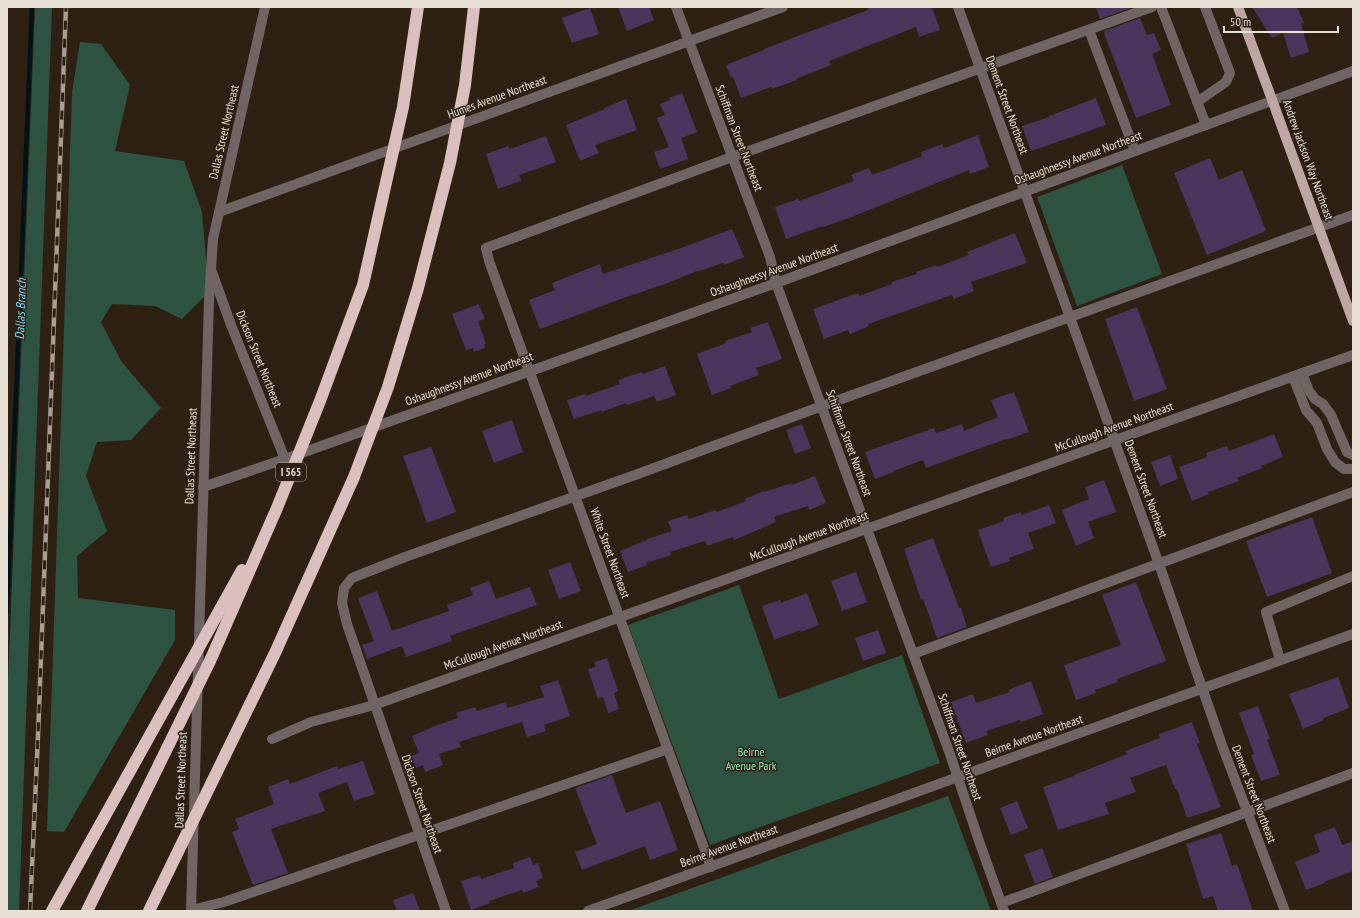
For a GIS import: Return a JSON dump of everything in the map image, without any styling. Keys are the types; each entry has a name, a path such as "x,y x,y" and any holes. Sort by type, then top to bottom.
{"highway":[{"name":"I 565","path":"87,911 210,661 277,508 320,401 363,285 402,107 418,7"},
{"path":"149,911 275,653 354,477 388,387 418,288 450,163 465,85 474,7"},
{"path":"52,911 277,508"}],"main road":[{"name":"Andrew Jackson Way Northeast","path":"1238,7 1353,321"}],"street":[{"name":"Dallas Street Northeast","path":"191,911 208,300 213,240 265,7"},
{"name":"Schiffman Street Northeast","path":"676,7 770,257 776,283 914,654 1002,907"},
{"name":"Humes Avenue Northeast","path":"220,212 783,7"},
{"name":"Dement Street Northeast","path":"958,7 1115,440 1247,812 1285,911"},
{"path":"732,158 1152,7"},
{"path":"1161,7 1206,125"},
{"path":"1197,102 1226,82 1230,73 1205,7"},
{"path":"1089,30 1135,151"},
{"name":"Oshaughnessy Avenue Northeast","path":"202,487 285,459 776,283 1353,71"},
{"name":"White Street Northeast","path":"711,867 529,371 486,248 732,158"},
{"name":"Dickson Street Northeast","path":"446,911 347,624 342,602 344,588 352,578 404,557 1353,215"},
{"name":"Dickson Street Northeast","path":"211,268 230,325 285,459"},
{"name":"McCullough Avenue Northeast","path":"272,739 311,722 374,705 1353,355"},
{"path":"1297,375 1308,391 1315,399 1323,404 1331,415 1347,452 1353,455"},
{"path":"1297,375 1306,410 1317,423 1326,449 1335,462 1344,469 1353,469"},
{"path":"914,654 1353,492"},
{"path":"1280,660 1266,612 1353,576"},
{"name":"Beirne Avenue Northeast","path":"588,911 1353,634"},
{"path":"191,911 224,902 668,749"},
{"path":"1002,907 1247,812 1353,773"}],"green space":[{"path":"35,7 52,7 19,911 7,911 7,707"},
{"path":"80,42 101,44 130,85 115,151 184,161 202,212 209,292 182,319 155,306 112,304 101,322 121,361 161,408 131,440 97,442 86,476 107,531 77,556 78,598 175,610 175,640 64,832 47,831 72,92"},
{"path":"1122,165 1162,274 1077,306 1037,197"},
{"name":"Beirne Avenue Park","path":"739,585 779,699 902,655 940,763 710,845 628,625"},
{"path":"948,796 991,911 628,911"}],"building":[{"path":"618,7 649,7 654,20 627,31"},
{"path":"867,7 932,7 940,30 919,37 916,27 829,61 831,65 796,79 797,80 772,89 771,87 741,98 733,77 731,78 726,65 868,10"},
{"path":"1096,7 1133,7 1100,19"},
{"path":"1252,7 1297,7 1304,23 1301,24 1309,52 1291,58 1283,33 1272,38"},
{"path":"590,8 599,34 572,43 562,18"},
{"path":"1140,18 1147,35 1154,33 1161,50 1152,54 1171,105 1136,118 1104,31"},
{"path":"682,93 697,132 681,138 688,159 660,169 654,152 669,147 657,118 665,115 660,104 670,100 669,98"},
{"path":"1096,98 1106,125 1031,151 1022,126"},
{"path":"626,99 637,130 595,145 599,153 580,161 566,125"},
{"path":"978,135 989,167 970,174 969,170 849,218 786,239 775,207 798,199 799,201 854,181 851,175 869,168 872,175 922,156 921,152 942,144 944,148"},
{"path":"546,136 556,162 519,175 521,181 498,189 486,154 508,146 510,149"},
{"path":"1210,158 1219,180 1242,170 1266,231 1207,255 1174,173"},
{"path":"732,229 744,257 724,265 723,263 697,271 540,329 529,300 555,290 552,283 600,264 603,274"},
{"path":"1015,233 1027,263 971,282 974,291 954,299 952,295 868,324 869,326 850,334 848,330 824,339 813,309 858,293 859,296 892,284 891,282 917,274 916,272 936,265 937,267 969,255 967,252"},
{"path":"479,304 485,319 478,321 486,344 484,344 485,348 474,352 473,348 466,350 452,314"},
{"path":"1137,307 1167,389 1134,401 1105,319"},
{"path":"768,322 782,359 756,368 759,375 730,386 731,388 712,395 697,354 726,343 725,341 752,332 750,328"},
{"path":"665,366 676,395 657,402 654,396 574,419 567,400 585,394 586,396 620,384 618,380 642,372 643,374"},
{"path":"1014,392 1029,432 926,468 923,460 875,479 865,452 934,428 936,433 962,424 964,431 998,417 991,400"},
{"path":"512,420 523,452 494,463 482,431"},
{"path":"802,424 811,448 795,454 786,430"},
{"path":"1274,434 1283,457 1261,466 1262,468 1237,478 1239,481 1208,492 1209,494 1192,501 1179,467 1207,457 1206,453 1227,446 1229,451"},
{"path":"431,447 456,512 427,523 403,456"},
{"path":"1170,455 1178,479 1160,486 1151,462"},
{"path":"815,476 826,503 809,510 808,506 774,517 776,522 734,540 733,537 707,546 705,541 670,552 671,555 646,563 647,565 628,572 620,551 647,539 672,531 668,521 687,515 689,519 716,510 717,512 746,501 745,499 764,491 792,483 792,485"},
{"path":"1104,480 1116,512 1088,522 1094,538 1076,546 1062,510 1089,499 1085,487"},
{"path":"1049,505 1056,523 1028,533 1034,549 1009,558 1010,561 991,567 978,530 1004,521 1003,518 1021,512 1022,515"},
{"path":"1312,517 1332,573 1267,597 1246,541"},
{"path":"933,538 967,627 937,638 923,599 921,600 904,549"},
{"path":"570,562 581,591 559,599 548,570"},
{"path":"856,572 867,602 842,611 831,581"},
{"path":"489,581 496,599 530,587 537,605 450,636 452,641 406,657 402,646 367,659 362,645 374,641 358,598 377,591 392,631 449,611 447,605 473,595 470,588"},
{"path":"1136,582 1166,661 1117,679 1118,682 1095,690 1096,693 1076,700 1064,665 1121,645 1102,595"},
{"path":"807,593 819,625 801,632 800,630 774,640 762,606 780,600 781,603"},
{"path":"878,630 886,653 863,661 855,638"},
{"path":"607,658 618,691 614,693 619,709 608,713 603,697 598,699 588,669 596,667 594,662"},
{"path":"1338,677 1349,708 1323,718 1324,720 1303,729 1289,694"},
{"path":"558,680 570,716 544,725 546,731 527,737 522,722 459,742 461,747 439,754 443,765 425,772 423,765 416,768 411,756 419,753 412,736 458,718 456,713 475,707 477,711 506,702 507,708 544,697 540,686"},
{"path":"1031,681 1043,714 1021,722 1020,720 986,731 988,735 966,743 951,702 973,694 976,703 1010,692 1008,690"},
{"path":"1258,706 1270,739 1267,740 1280,775 1261,781 1251,755 1254,754 1239,713"},
{"path":"1192,722 1200,743 1197,744 1221,807 1187,818 1177,789 1175,789 1166,765 1130,778 1136,792 1105,803 1109,814 1058,830 1043,787 1127,754 1125,751 1160,738 1159,734"},
{"path":"363,761 375,794 354,801 347,782 318,793 325,811 271,829 288,873 253,885 232,832 239,829 235,819 274,804 268,787 288,779 290,784 337,766 338,769"},
{"path":"612,775 626,813 660,801 678,850 650,860 645,846 582,870 575,852 597,844 575,788"},
{"path":"1017,801 1028,828 1011,835 1000,808"},
{"path":"1335,827 1342,845 1353,841 1353,871 1306,890 1295,862 1320,852 1314,835"},
{"path":"1221,833 1232,866 1237,864 1253,911 1218,911 1213,896 1203,899 1186,844"},
{"path":"1042,848 1053,877 1035,884 1024,855"},
{"path":"530,857 533,865 538,863 543,878 536,881 539,887 523,893 522,890 489,901 490,903 471,910 461,881 480,875 481,879 514,868 513,863"},
{"path":"413,893 420,911 397,911 393,900"}],"waterway":[{"name":"Dallas Branch","path":"7,612 32,7"}],"railway":[{"path":"30,911 66,7"}]}
